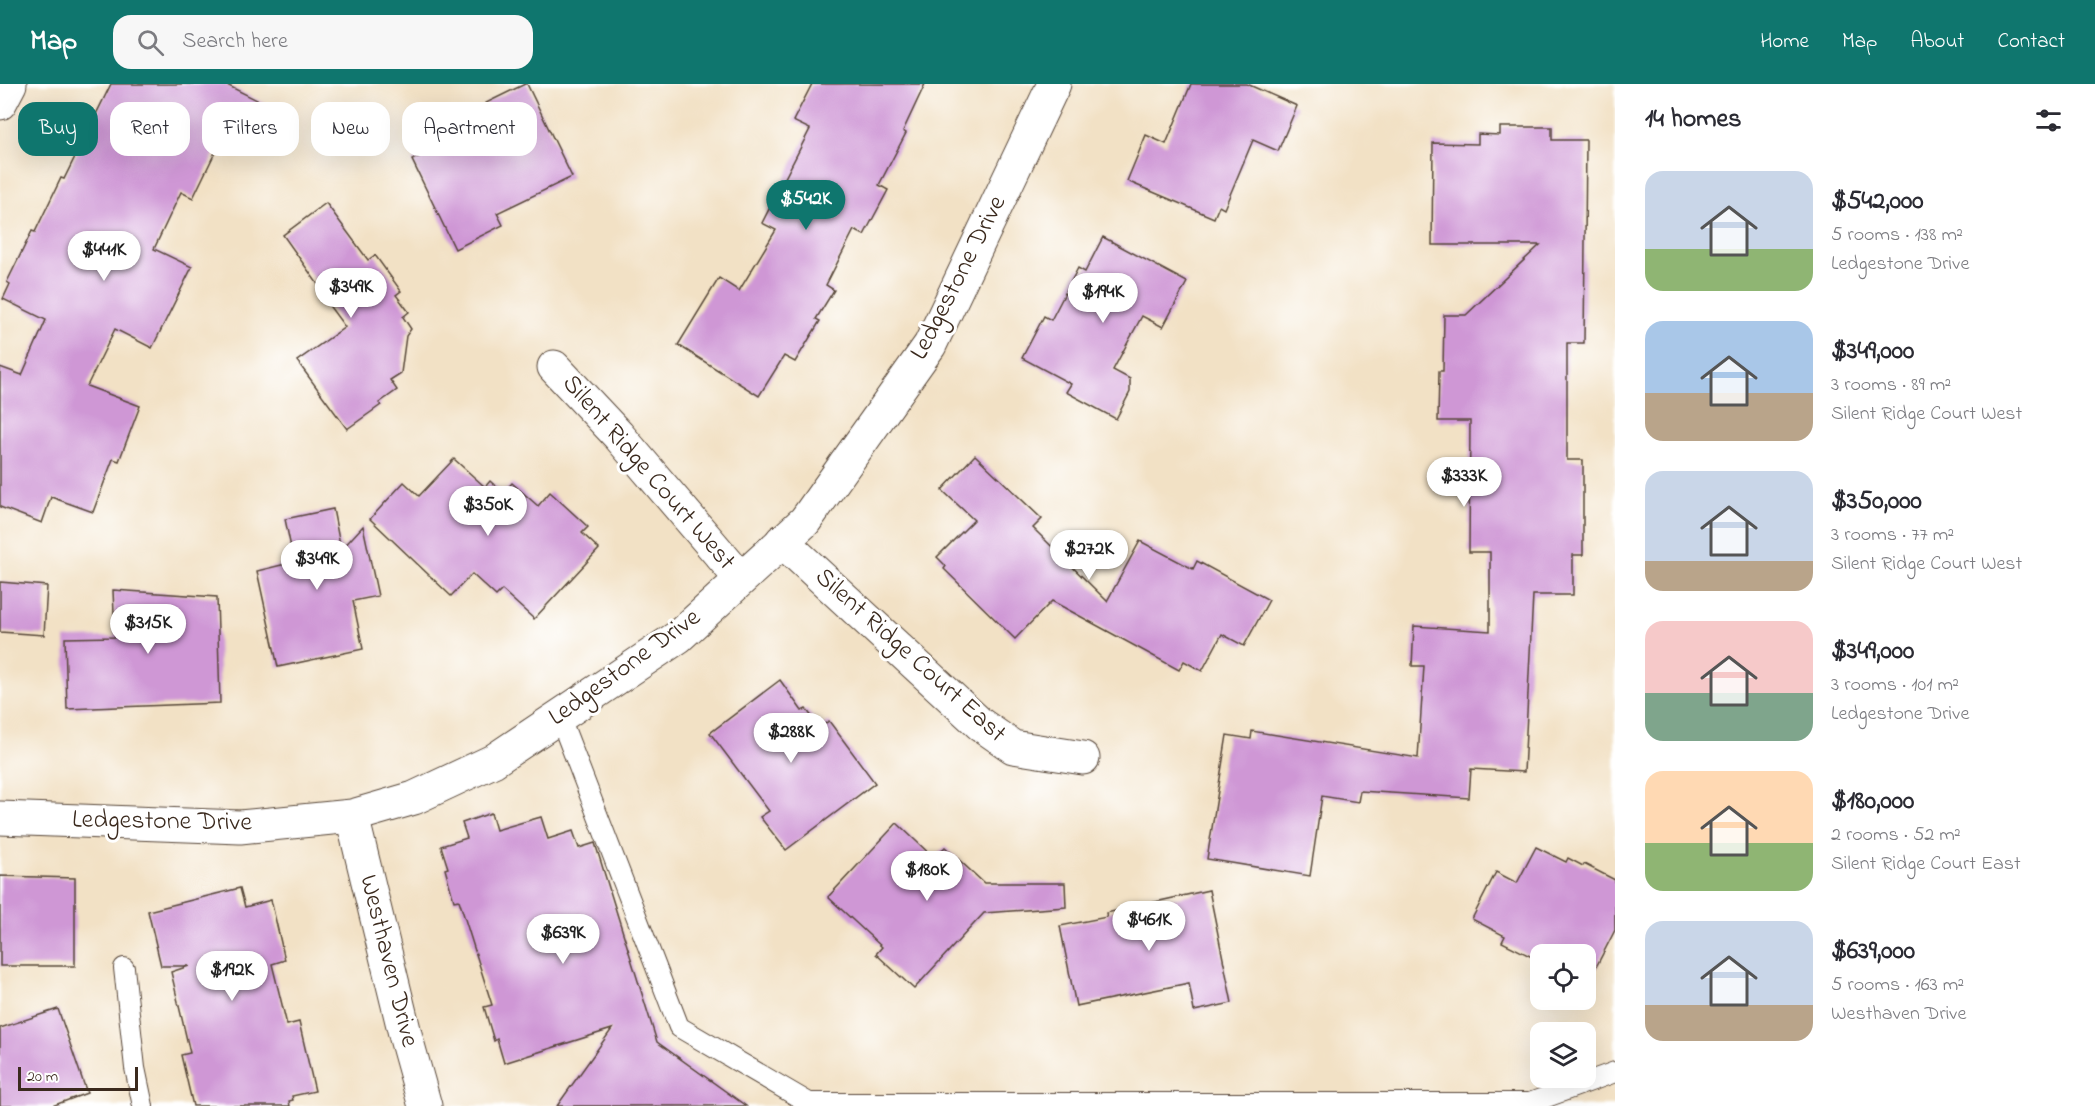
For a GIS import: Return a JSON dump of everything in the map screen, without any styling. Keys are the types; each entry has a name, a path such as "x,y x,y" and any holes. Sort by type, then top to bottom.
{"street":[{"path":"0,103 10,84"},
{"name":"Ledgestone Drive","path":"0,818 240,827 352,816 414,798 493,761 678,637 805,521 930,345 1054,84"},
{"name":"Silent Ridge Court West","path":"554,367 618,435 741,579"},
{"name":"Silent Ridge Court East","path":"782,541 980,724 1013,747 1083,758"},
{"name":"Westhaven Drive","path":"352,816 422,1105"}],"lane":[{"path":"559,715 679,1027 809,1103 1530,1104 1615,1072"},
{"path":"124,968 135,1068 142,1106"}],"building":[{"path":"111,84 225,84 261,102 202,102 202,156 213,156 193,198 181,192 154,249 192,267 152,348 115,329 87,386 140,406 119,461 113,459 93,512 51,497 42,523 0,507 0,367 22,375 46,320 3,299 10,284 7,282 32,231 35,232 61,178 64,179 75,156 98,156 98,110"},
{"path":"527,84 536,102 488,102"},
{"path":"812,84 925,84 903,131 906,133 879,185 888,190 864,235 854,230 826,285 834,290 816,319 820,321 795,362 784,356 759,396 678,345 719,278 739,291 776,230 762,223 810,129 793,121"},
{"path":"1191,84 1247,84 1297,106 1278,151 1253,140 1224,209 1219,206 1214,218 1127,181 1146,135 1166,144"},
{"path":"537,105 572,177 497,213 503,225 455,249 412,160 420,156 537,156"},
{"path":"1500,127 1552,127 1552,140 1586,140 1584,343 1567,343 1567,460 1583,460 1583,555 1573,555 1573,595 1533,595 1524,772 1471,769 1469,798 1360,791 1358,802 1322,796 1310,876 1207,859 1227,735 1251,739 1252,731 1418,758 1424,666 1412,666 1414,626 1490,631 1490,552 1469,552 1470,421 1438,421 1439,371 1443,371 1444,315 1466,315 1540,245 1432,245 1433,143 1478,144 1478,134 1500,135"},
{"path":"326,203 368,260 375,255 401,291 396,295 409,312 403,317 411,329 406,336 401,373 390,380 397,390 379,403 381,405 347,429 297,361 345,327 319,292 322,290 283,235"},
{"path":"1103,237 1187,282 1163,327 1142,316 1113,370 1130,379 1130,392 1116,419 1066,392 1071,384 1022,358 1044,316 1051,320 1078,268 1085,272"},
{"path":"975,455 1042,519 1033,528 1107,601 1140,541 1193,569 1197,561 1269,600 1244,646 1222,634 1202,671 1184,661 1179,670 1052,601 1015,639 944,569 946,566 937,557 974,520 942,490"},
{"path":"454,459 485,487 490,481 503,493 512,483 538,506 550,492 588,527 582,533 599,549 534,619 502,590 496,596 472,574 451,596 370,519 404,482 419,496"},
{"path":"333,509 341,550 363,526 378,596 353,601 363,649 278,667 257,571 294,562 285,519"},
{"path":"0,582 47,586 44,635 0,632"},
{"path":"113,590 217,597 220,703 67,709 65,638 115,637"},
{"path":"780,680 802,711 806,709 820,727 829,721 875,783 786,850 760,817 769,811 710,733"},
{"path":"491,813 496,830 541,817 548,839 573,831 579,848 595,843 657,1042 746,1106 557,1106 612,1029 504,1063 497,1039 494,1041 484,1007 492,1005 459,900 454,901 441,846 467,838 462,823"},
{"path":"897,823 934,858 945,847 984,883 1065,883 1066,907 984,913 914,989 876,954 882,947 828,897"},
{"path":"1536,847 1566,862 1568,858 1583,866 1584,864 1615,880 1615,930 1596,967 1596,944 1530,944 1530,956 1502,942 1505,936 1472,919 1496,872 1517,883"},
{"path":"0,876 75,878 75,966 0,966"},
{"path":"240,888 245,907 271,900 285,960 272,964 287,1025 299,1022 315,1091 292,1096 293,1100 289,1101 290,1106 193,1106 181,1055 190,1053 171,972 189,966 161,966 148,911"},
{"path":"1209,890 1232,1003 1194,1011 1189,983 1076,1006 1060,926 1107,917 1106,913"},
{"path":"58,1009 87,1093 52,1106 0,1106 0,1028"}]}
